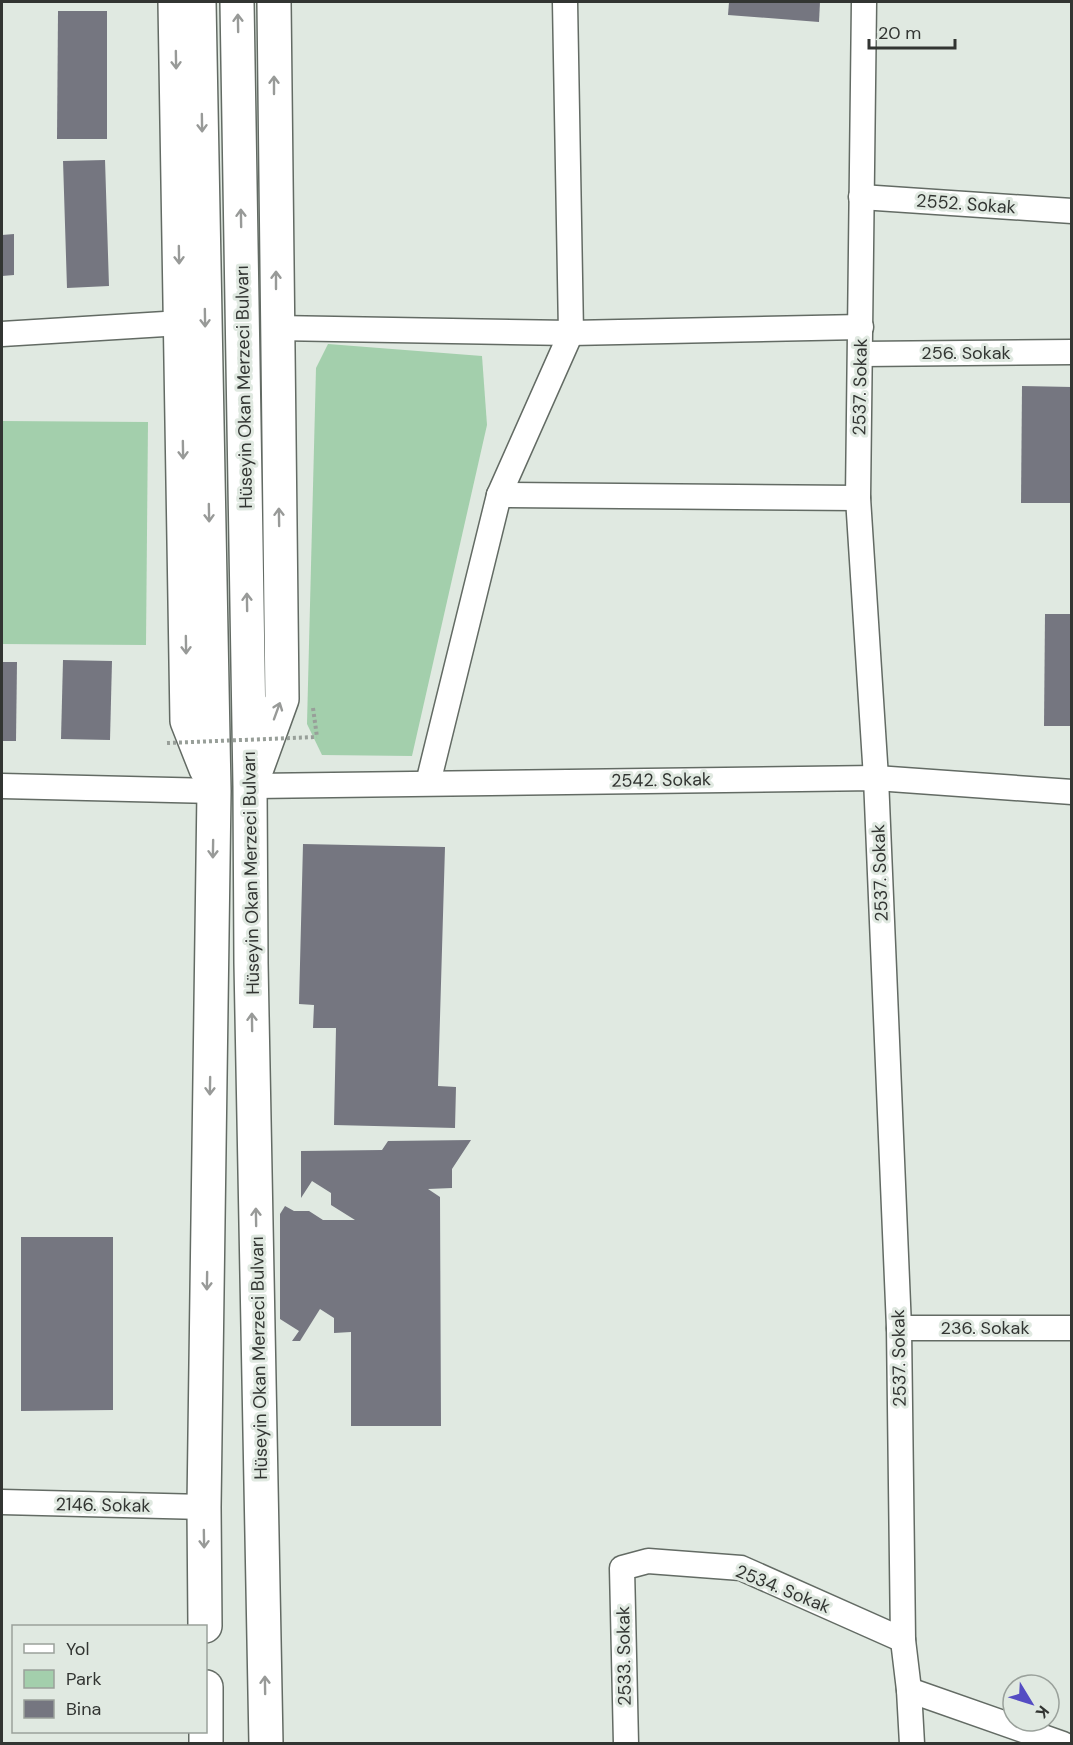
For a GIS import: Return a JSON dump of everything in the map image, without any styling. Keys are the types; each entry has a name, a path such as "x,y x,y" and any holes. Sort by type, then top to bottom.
{"main road":[{"path":"175,2 187,721 214,791"},
{"name":"Hüseyin Okan Merzeci Bulvarı","path":"199,2 214,791 204,1508 205,1625"},
{"name":"Hüseyin Okan Merzeci Bulvarı","path":"237,2 251,963 267,1743"},
{"path":"250,786 282,699 274,2"}],"street":[{"path":"428,783 500,495 571,333 565,2"},
{"name":"2537. Sokak","path":"864,2 858,498 876,778 899,1328 903,1640 912,1743"},
{"name":"2552. Sokak","path":"861,197 1071,211"},
{"path":"2,334 181,323"},
{"path":"276,328 571,333 861,327"},
{"name":"256. Sokak","path":"861,354 1071,352"},
{"path":"500,495 858,498"},
{"name":"2542. Sokak","path":"250,786 876,778 1071,792"},
{"path":"2,786 214,791"},
{"name":"236. Sokak","path":"899,1328 1071,1328"},
{"name":"2146. Sokak","path":"2,1502 204,1508"},
{"name":"2534. Sokak","path":"622,1568 648,1561 741,1568 903,1640"},
{"name":"2533. Sokak","path":"622,1568 626,1743"},
{"path":"909,1690 1063,1743"}],"path":[{"path":"167,743 317,737"}],"green space":[{"path":"328,344 482,356 487,425 412,756 322,755 307,724 316,368"},
{"path":"2,421 148,422 146,645 2,644"}],"building":[{"path":"729,2 820,2 819,22 728,15"},
{"path":"58,11 107,11 107,139 57,139"},
{"path":"105,160 109,286 67,288 63,161"},
{"path":"14,234 14,275 2,276 2,235"},
{"path":"1022,386 1072,387 1072,503 1021,503"},
{"path":"1045,614 1072,614 1072,726 1044,726"},
{"path":"63,660 112,661 110,740 61,739"},
{"path":"2,662 17,662 16,741 2,741"},
{"path":"303,844 445,847 438,1086 456,1087 455,1128 334,1125 336,1028 313,1028 314,1005 299,1004"},
{"path":"471,1140 452,1169 452,1188 428,1189 440,1197 441,1426 351,1426 351,1332 334,1333 334,1318 320,1309 300,1341 292,1341 299,1331 280,1319 280,1214 285,1206 294,1211 309,1211 323,1220 355,1220 331,1205 331,1193 312,1181 301,1198 301,1151 382,1150 388,1141"},
{"path":"21,1237 113,1237 113,1410 21,1411"}]}
